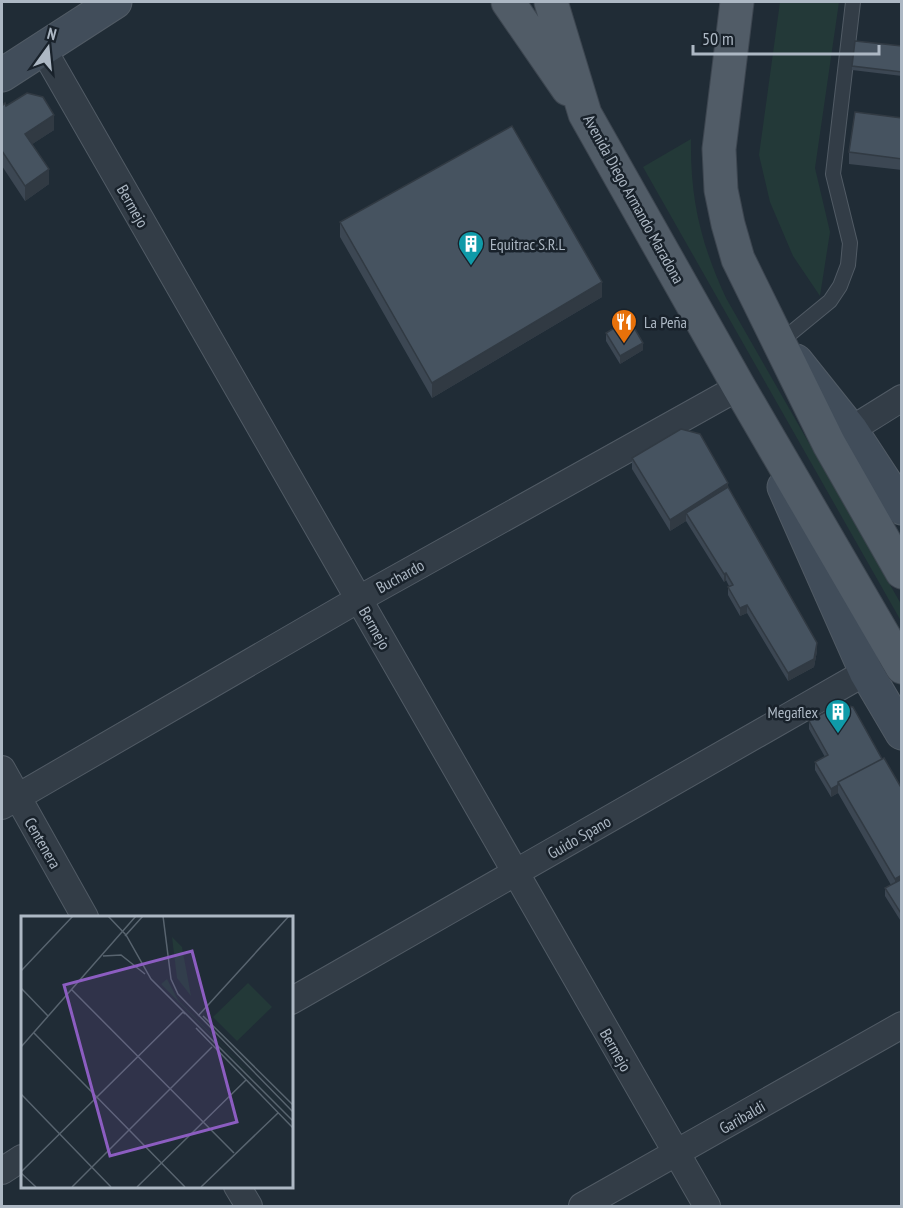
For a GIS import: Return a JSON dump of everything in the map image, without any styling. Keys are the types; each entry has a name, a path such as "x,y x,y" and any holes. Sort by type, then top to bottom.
{"main road":[{"path":"508,2 585,114"},
{"name":"Avenida Diego Armando Maradona","path":"551,2 585,114 739,387 902,667"},
{"path":"737,2 722,109 719,149 721,190 738,259 780,342 840,437 902,572"}],"street":[{"path":"2,75 115,2"},
{"name":"Bermejo","path":"43,49 514,874 707,1206"},
{"name":"Buchardo","path":"9,802 359,599 739,387"},
{"name":"Avenida Diego Armando Maradona","path":"739,387 866,672 902,734"},
{"path":"902,398 840,437 902,508"},
{"name":"Guido Spano","path":"292,1000 866,672"},
{"name":"Centenera","path":"2,769 9,802 84,916"},
{"name":"Garibaldi","path":"582,1206 676,1155 902,1025"},
{"path":"2,1171 21,1159"},
{"path":"238,1187 249,1206"}],"lane":[{"path":"780,342 830,301 840,286 848,265 850,243 833,174 853,2"}],"green space":[{"path":"780,2 839,2 815,168 830,232 820,296 793,256 770,202 759,155"},
{"path":"691,139 695,201 704,240 717,278 726,298 901,604 901,621 643,167"}],"building":[{"path":"855,41 902,46 902,72 852,66"},
{"path":"27,93 43,97 54,115 25,134 49,169 25,186 2,151 2,106 5,103 6,106"},
{"path":"855,112 902,118 902,159 849,152"},
{"name":"Equitrac S.R.L","path":"512,126 602,282 432,383 340,222"},
{"name":"La Peña","path":"629,319 643,343 620,356 606,333"},
{"path":"681,429 700,434 728,483 670,520 632,458"},
{"path":"728,487 817,643 814,659 788,673 747,605 740,608 728,587 733,585 686,513"},
{"path":"840,704 853,707 882,759 838,782 838,785 831,789 815,762 828,755 809,721"},
{"path":"884,758 902,789 902,875 895,879 838,782"},
{"path":"902,879 902,915 885,888"}],"place":[{"name":"Equitrac S.R.L","path":"471,267"},
{"name":"La Peña","path":"624,345"},
{"name":"Megaflex","path":"838,735"}]}
